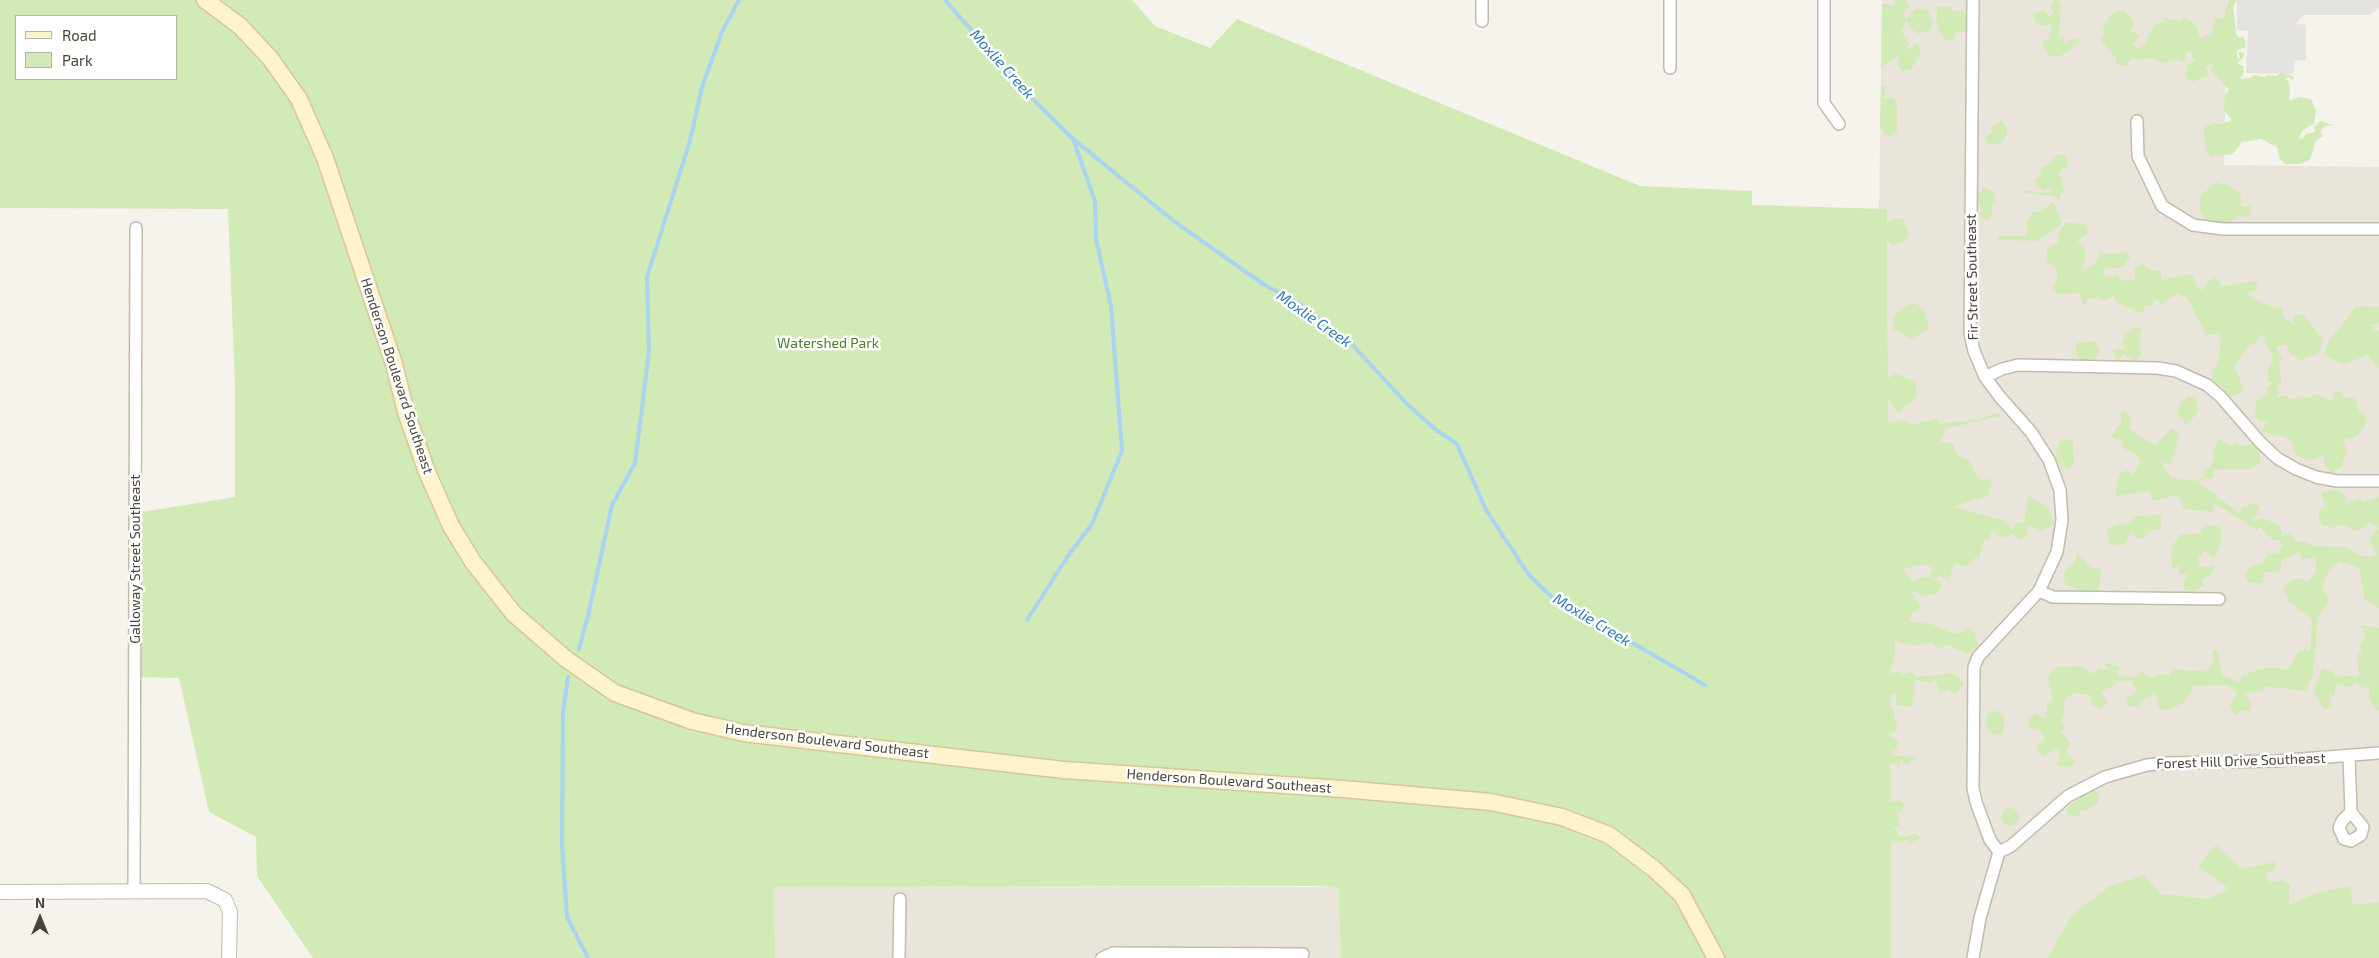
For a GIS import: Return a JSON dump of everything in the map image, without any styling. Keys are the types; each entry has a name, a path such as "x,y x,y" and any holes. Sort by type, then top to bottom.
{"main road":[{"name":"Henderson Boulevard Southeast","path":"206,0 240,26 270,58 299,98 328,166 394,364 409,420 427,472 451,526 473,562 514,614 566,659 616,693 692,721 744,733 1064,770 1343,789 1491,802 1562,817 1609,835 1654,869 1682,894 1716,958"}],"street":[{"path":"1482,0 1482,22"},
{"path":"1670,0 1670,68"},
{"path":"1824,0 1824,103 1839,124"},
{"name":"Fir Street Southeast","path":"1972,0 1970,332 1974,351 1985,377 2038,441 2049,460 2060,490 2062,520 2060,538 2051,569 2039,590 1978,657 1974,667 1973,788 1990,840 1998,852"},
{"path":"2137,122 2138,156 2162,206 2193,225 2223,229 2379,229"},
{"name":"Galloway Street Southeast","path":"134,890 136,228"},
{"path":"1985,377 2002,369 2018,365 2157,368 2176,371 2207,385 2220,396 2260,442 2277,458 2296,469 2316,477 2337,481 2379,482"},
{"path":"2039,590 2053,597 2220,599"},
{"name":"Forest Hill Drive Southeast","path":"1998,852 2011,846 2068,796 2105,777 2147,765 2191,761 2268,761 2379,753"},
{"path":"2349,756 2351,812"},
{"path":"1973,958 1981,915 1998,852"},
{"path":"0,892 134,890 207,892 224,900 230,912 229,958"},
{"path":"899,958 900,899"},
{"path":"1103,957 1113,953 1302,954"}],"shaded area":[{"path":"1882,0 2227,0 2224,165 2379,167 2379,914 2091,958 1891,958 1887,210 1879,209"},
{"path":"2237,0 2379,0 2379,8 2369,15 2303,15 2296,24 2306,25 2306,60 2295,61 2293,74 2246,73 2248,31 2237,30"},
{"path":"774,887 1338,887 1341,958 775,958"}],"green space":[{"name":"Watershed Park","path":"0,0 1132,0 1155,26 1210,48 1237,19 1640,186 1752,191 1752,205 1887,209 1887,224 1893,219 1902,219 1909,234 1903,242 1893,245 1887,240 1888,379 1894,373 1916,382 1917,396 1898,413 1888,399 1888,423 1906,420 1913,425 1937,418 1939,424 1979,419 1998,413 2000,416 1946,429 1939,442 1952,443 1958,456 1969,460 1976,474 1982,480 1992,479 1989,495 1953,507 2005,521 2012,530 2017,522 2024,523 2028,496 2048,507 2054,524 2041,531 2028,526 2027,536 2019,539 2012,533 2008,537 1996,537 1997,532 1991,531 1989,540 1984,539 1979,559 1976,557 1966,567 1955,564 1949,579 1939,576 1936,579 1928,574 1934,568 1923,564 1902,569 1914,582 1922,576 1938,580 1943,587 1936,593 1925,596 1911,590 1921,607 1910,615 1909,622 1926,622 1956,634 1969,628 1974,631 1979,646 1966,654 1950,645 1937,648 1932,643 1910,646 1895,640 1894,662 1890,669 1890,674 1897,671 1902,675 1912,672 1917,677 1953,673 1964,683 1955,694 1948,689 1940,693 1936,679 1929,683 1913,679 1915,690 1911,707 1896,705 1896,694 1898,692 1890,695 1890,706 1894,710 1894,718 1898,724 1895,732 1890,734 1890,738 1896,739 1899,743 1897,746 1898,750 1892,751 1892,755 1919,758 1910,761 1908,765 1903,764 1903,761 1900,761 1900,765 1890,763 1891,802 1900,800 1904,804 1904,809 1899,812 1897,810 1900,826 1893,828 1898,832 1898,835 1907,837 1915,833 1921,838 1910,843 1907,840 1894,843 1891,836 1891,958 1341,958 1338,887 1315,886 774,887 775,958 313,958 257,876 256,837 209,812 179,678 135,677 136,513 235,497 235,386 228,209 0,208"},
{"path":"1893,0 1905,0 1911,6 1903,12 1906,23 1901,29 1909,44 1905,49 1917,43 1921,55 1910,70 1901,71 1897,61 1900,57 1896,55 1893,60 1881,67 1882,4 1896,5"},
{"path":"2054,0 2058,0 2061,4 2059,36 2064,36 2064,44 2075,38 2080,40 2078,44 2059,57 2053,57 2046,53 2042,43 2050,38 2051,24 2043,26 2037,24 2033,19 2036,12 2044,10 2049,17 2054,13 2049,6 2054,4"},
{"path":"2228,0 2237,0 2233,7 2237,37 2243,36 2246,43 2245,48 2237,50 2237,59 2240,58 2238,52 2244,53 2243,58 2237,63 2244,67 2243,76 2238,79 2250,78 2254,75 2264,77 2268,75 2277,76 2279,73 2291,75 2294,78 2292,80 2289,77 2285,79 2288,81 2290,89 2289,101 2299,97 2311,99 2316,111 2314,124 2304,129 2298,138 2302,139 2306,134 2315,132 2314,127 2320,121 2334,125 2325,126 2320,132 2323,136 2316,140 2310,160 2299,164 2285,164 2280,159 2277,147 2261,139 2242,142 2233,154 2211,156 2206,150 2203,127 2213,123 2221,124 2232,120 2224,111 2225,96 2229,90 2211,70 2214,63 2204,66 2208,70 2207,76 2192,82 2185,76 2188,65 2195,61 2191,52 2187,52 2184,63 2176,60 2161,64 2156,60 2145,58 2140,60 2131,57 2127,66 2122,66 2116,63 2116,58 2100,40 2104,34 2103,25 2109,17 2116,12 2124,11 2135,23 2130,33 2134,32 2140,36 2133,45 2137,49 2141,44 2146,44 2147,36 2157,23 2164,23 2164,18 2181,21 2184,16 2196,25 2200,38 2204,38 2206,34 2211,37 2215,17 2224,19"},
{"path":"1938,7 1949,7 1957,12 1963,9 1969,20 1965,32 1956,32 1953,40 1945,40 1939,31 1936,18"},
{"path":"1916,9 1927,9 1933,22 1930,30 1919,34 1911,29 1906,19"},
{"path":"1881,87 1886,87 1884,99 1892,97 1897,102 1897,132 1890,136 1885,134 1880,125"},
{"path":"2002,121 2007,129 2006,136 2000,144 1991,145 1984,139 1993,131 1990,128"},
{"path":"2059,154 2066,155 2068,166 2058,174 2062,178 2064,191 2060,194 2060,200 2053,196 2025,193 2025,191 2052,193 2051,187 2044,191 2036,186 2035,179 2042,175 2039,170 2049,163 2052,166 2051,161"},
{"path":"2216,182 2229,186 2240,193 2242,207 2252,205 2250,216 2237,217 2227,225 2208,223 2200,210 2201,196"},
{"path":"1984,187 1993,192 1996,203 1990,207 1993,214 1987,221 1978,215 1983,209 1975,199"},
{"path":"2054,202 2062,223 2044,237 2036,241 1997,240 1998,236 2027,236 2027,223 2033,211 2039,212"},
{"path":"2067,222 2087,225 2088,233 2077,242 2083,244 2086,256 2081,272 2096,263 2100,252 2108,254 2125,252 2130,257 2123,267 2109,268 2102,271 2106,277 2117,274 2123,281 2134,280 2135,268 2144,264 2151,271 2160,270 2162,280 2191,274 2200,290 2205,289 2206,283 2215,277 2222,286 2256,281 2258,289 2248,293 2254,299 2273,308 2282,306 2284,318 2294,325 2293,315 2302,314 2323,339 2319,353 2302,360 2292,356 2286,345 2277,346 2277,350 2283,358 2279,363 2282,383 2277,386 2279,392 2276,397 2286,396 2290,400 2304,396 2307,399 2314,395 2322,396 2330,401 2334,399 2334,392 2342,392 2342,398 2355,397 2360,414 2364,413 2367,423 2354,438 2343,440 2347,451 2341,467 2331,473 2325,466 2324,455 2310,460 2296,456 2291,441 2281,436 2261,431 2268,422 2259,421 2255,414 2257,400 2268,394 2266,389 2273,383 2268,381 2268,371 2273,356 2265,344 2267,338 2259,334 2258,342 2248,346 2235,367 2244,391 2231,397 2225,394 2223,386 2219,386 2212,379 2212,371 2217,366 2220,353 2219,333 2206,335 2188,299 2177,293 2162,304 2155,299 2153,306 2144,306 2143,313 2116,302 2113,296 2104,301 2097,296 2087,299 2087,305 2083,304 2079,292 2060,295 2052,289 2057,280 2058,271 2046,261 2047,248 2058,243 2058,232"},
{"path":"1915,303 1924,309 1929,329 1911,339 1893,329 1894,315 1902,308"},
{"path":"2357,306 2379,307 2379,323 2370,325 2374,331 2379,331 2379,369 2367,355 2344,364 2324,356 2326,345"},
{"path":"2134,328 2143,328 2139,339 2142,355 2134,360 2124,354 2118,361 2112,351 2119,348 2123,350 2125,346 2121,344 2124,337 2123,332 2130,332"},
{"path":"2094,341 2100,351 2093,363 2083,363 2076,354 2076,343"},
{"path":"2188,396 2196,398 2199,410 2186,424 2177,414 2180,404"},
{"path":"2121,412 2127,412 2131,420 2129,429 2155,445 2172,428 2179,435 2171,465 2160,461 2172,478 2197,481 2204,476 2204,468 2211,468 2211,464 2215,459 2212,453 2219,440 2232,445 2237,441 2242,446 2253,443 2267,446 2268,453 2260,454 2260,464 2247,469 2214,470 2213,479 2205,478 2199,482 2241,515 2241,508 2253,503 2259,507 2257,515 2251,519 2254,522 2261,518 2280,525 2282,536 2290,533 2297,543 2303,541 2314,546 2344,547 2364,557 2376,555 2369,539 2379,528 2379,609 2365,600 2359,567 2339,561 2329,570 2322,586 2329,602 2318,617 2313,676 2306,691 2263,686 2264,690 2245,694 2252,704 2249,712 2240,710 2236,716 2229,707 2237,694 2228,685 2191,686 2193,689 2184,703 2167,711 2159,709 2155,692 2151,697 2140,700 2140,707 2129,706 2125,698 2137,691 2132,681 2116,681 2115,685 2100,692 2108,702 2101,709 2091,704 2091,695 2075,693 2065,699 2063,716 2060,722 2065,728 2060,732 2071,744 2066,753 2076,762 2069,768 2058,765 2058,755 2062,749 2054,749 2045,756 2038,753 2037,744 2045,740 2042,731 2029,728 2028,717 2036,713 2046,720 2047,703 2053,699 2048,679 2056,667 2081,666 2093,674 2099,668 2108,670 2105,663 2119,666 2117,676 2136,677 2143,671 2151,678 2160,674 2170,676 2173,667 2187,671 2209,670 2214,660 2213,650 2218,650 2222,676 2240,682 2242,675 2263,668 2288,669 2300,649 2310,651 2312,619 2290,603 2283,588 2296,578 2309,582 2317,568 2315,557 2302,560 2299,552 2282,560 2280,573 2264,572 2262,583 2248,582 2244,574 2253,565 2262,563 2269,553 2277,554 2283,546 2279,539 2275,541 2265,533 2265,530 2259,527 2257,530 2214,503 2214,512 2184,509 2179,497 2173,496 2154,501 2148,491 2115,497 2119,474 2128,470 2132,476 2140,463 2137,456 2122,447 2122,441 2112,437 2116,428 2121,425"},
{"path":"2061,439 2073,440 2074,465 2070,466 2069,469 2061,466 2056,458 2057,448"},
{"path":"2337,489 2346,496 2347,504 2358,497 2364,502 2379,496 2379,528 2370,523 2355,531 2342,524 2332,528 2323,526 2318,517 2321,508 2326,506 2321,496 2323,492"},
{"path":"2161,514 2161,529 2150,531 2144,538 2139,539 2130,533 2124,545 2110,545 2106,530 2117,524 2126,525 2136,516"},
{"path":"2206,524 2221,527 2222,537 2214,560 2205,551 2198,558 2200,568 2215,565 2211,576 2202,579 2203,585 2193,592 2184,589 2183,583 2188,575 2179,573 2179,566 2172,568 2171,554 2173,545 2180,535 2198,533 2202,536 2201,532"},
{"path":"2077,553 2093,569 2101,569 2099,589 2082,592 2065,583 2064,576 2067,568 2075,562"},
{"path":"2360,625 2379,628 2379,710 2375,710 2369,698 2369,686 2360,688 2358,682 2348,687 2337,684 2333,696 2329,693 2331,706 2325,710 2313,691 2322,669 2333,671 2335,677 2346,675 2357,677 2360,673 2358,670 2358,654 2362,652 2359,646 2366,638"},
{"path":"1996,710 2005,718 2003,733 1993,735 1986,727 1986,714"},
{"path":"2089,791 2095,791 2099,796 2098,802 2092,807 2089,805 2090,809 2081,811 2079,817 2067,814 2067,808"},
{"path":"2006,808 2014,808 2019,813 2017,824 2006,826 2001,821 2001,813"},
{"path":"2216,845 2241,869 2274,862 2276,864 2275,870 2267,872 2266,878 2270,883 2282,880 2290,886 2289,905 2319,892 2349,886 2353,905 2379,902 2379,958 2048,958 2071,916 2110,886 2144,875 2160,894 2208,899 2229,889 2198,866"}],"waterway":[{"path":"579,649 612,505 635,463 649,352 647,277 690,141 702,87 722,32 739,0"},
{"name":"Moxlie Creek","path":"945,0 1023,89 1072,138 1175,222 1263,284 1298,303 1349,341 1407,404 1435,429 1457,444 1486,510 1529,575 1560,605 1636,645 1705,685"},
{"path":"1027,620 1068,556 1092,524 1122,451 1111,306 1096,239 1095,201 1073,139"},
{"path":"568,677 563,713 562,844 567,917 588,958"}]}
